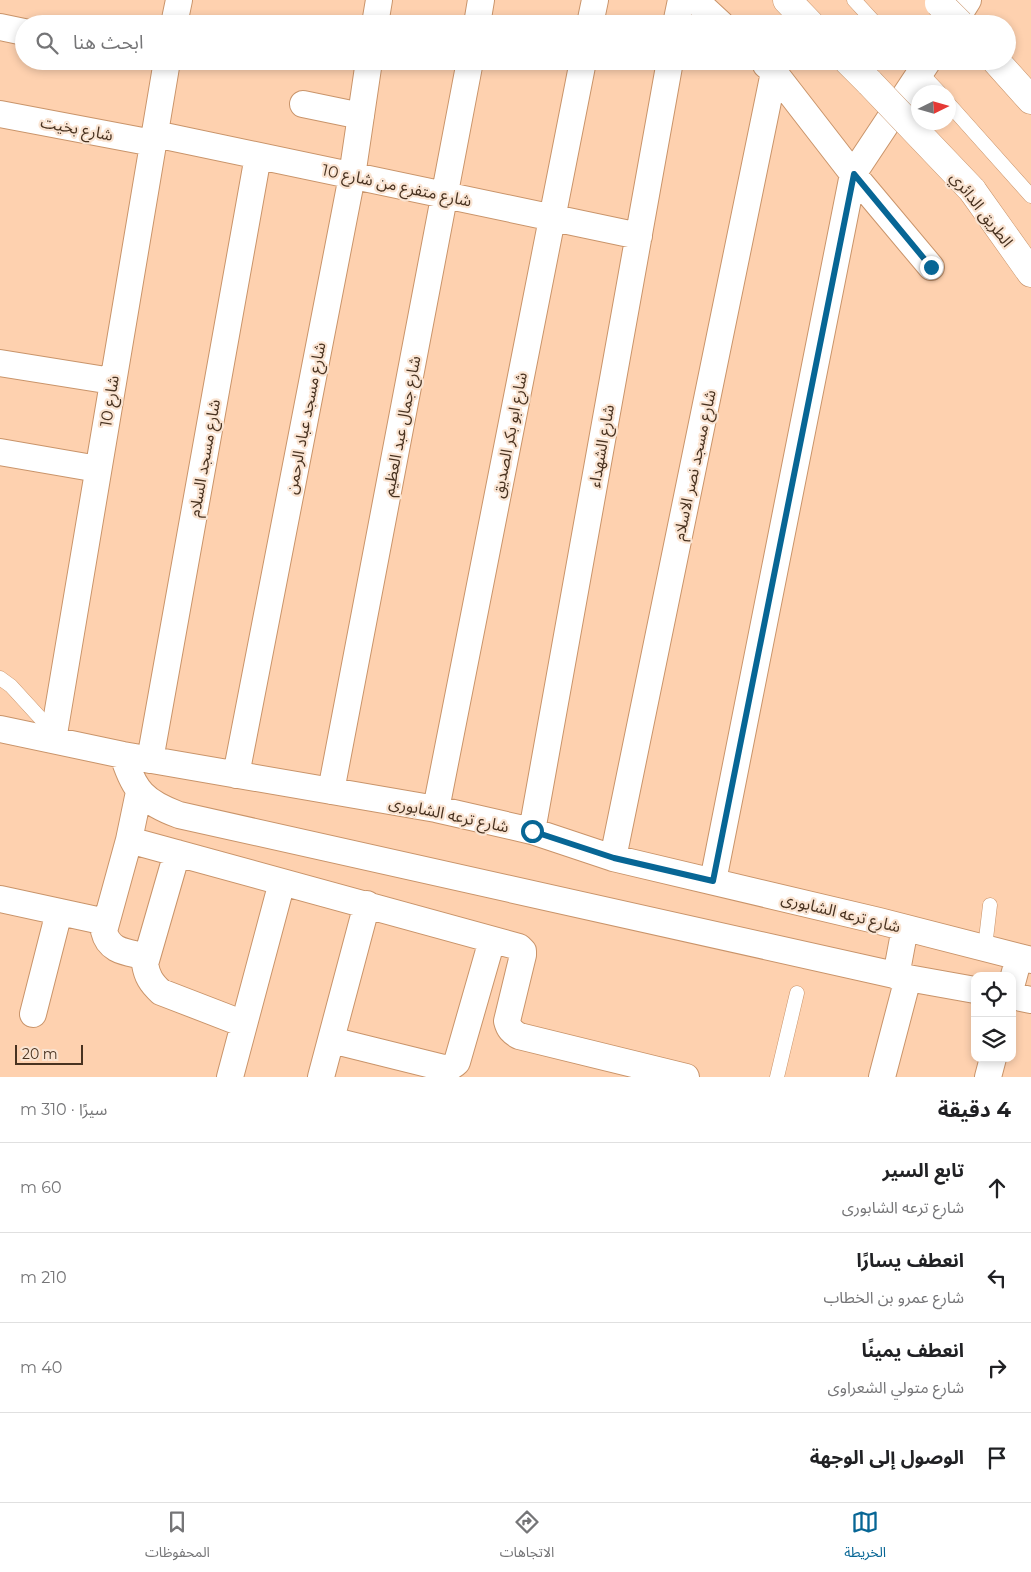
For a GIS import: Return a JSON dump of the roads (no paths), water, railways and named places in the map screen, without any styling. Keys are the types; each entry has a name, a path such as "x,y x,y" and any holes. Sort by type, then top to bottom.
{"highway":[{"path":"787,0 801,15"},
{"name":"الطريق الدائري","path":"857,70 972,190 1031,273"},
{"path":"1004,70 1031,100"}],"street":[{"path":"176,15 179,0"},
{"path":"376,15 379,0"},
{"path":"478,15 481,0"},
{"path":"592,15 594,0"},
{"path":"678,15 681,0"},
{"path":"695,0 711,15"},
{"path":"943,9 968,0"},
{"path":"0,27 15,30"},
{"name":"شارع 10","path":"53,737 165,70"},
{"name":"شارع مسجد عباد الرحمن","path":"236,775 352,176 368,70"},
{"name":"شارع جمال عبد العظيم","path":"331,791 468,70"},
{"name":"شارع ابو بكر الصديق","path":"436,809 581,70"},
{"name":"شارع الشهداء","path":"532,831 668,70"},
{"name":"شارع مسجد نصر الاسلام","path":"614,858 767,70"},
{"path":"770,70 931,267"},
{"path":"713,881 854,174 922,70"},
{"path":"303,104 361,116"},
{"name":"شارع بخيت","path":"0,114 154,138"},
{"name":"شارع متفرع من شارع 10","path":"154,138 258,156 639,236"},
{"name":"شارع مسجد السلام","path":"150,760 258,156"},
{"path":"0,364 112,381"},
{"path":"0,452 98,469"},
{"name":"شارع ترعه الشابورى","path":"0,729 53,737 150,760 436,809 532,831 614,858 1025,958"},
{"path":"123,755 130,777 139,792 159,808 179,815 902,977 971,989"},
{"path":"139,792 104,931 106,940 112,947 148,957"},
{"path":"128,840 519,947 523,953 506,1021 513,1033 686,1077"},
{"path":"177,853 145,964 147,975 152,984 161,992 244,1024"},
{"path":"230,1077 282,882"},
{"path":"0,900 106,922"},
{"path":"321,1077 367,904"},
{"path":"34,1014 59,912"},
{"path":"882,1077 902,977 905,928"},
{"path":"331,1040 440,1067 453,1066 457,1062 492,940"},
{"path":"1016,975 1025,958"},
{"path":"1016,997 1031,1000"},
{"path":"988,1077 992,1062"}],"lane":[{"path":"854,0 868,15"},
{"path":"918,70 932,85"},
{"path":"956,111 1031,196"},
{"path":"0,678 11,686 53,737"},
{"path":"985,947 990,905"},
{"path":"777,1077 797,993"}]}
